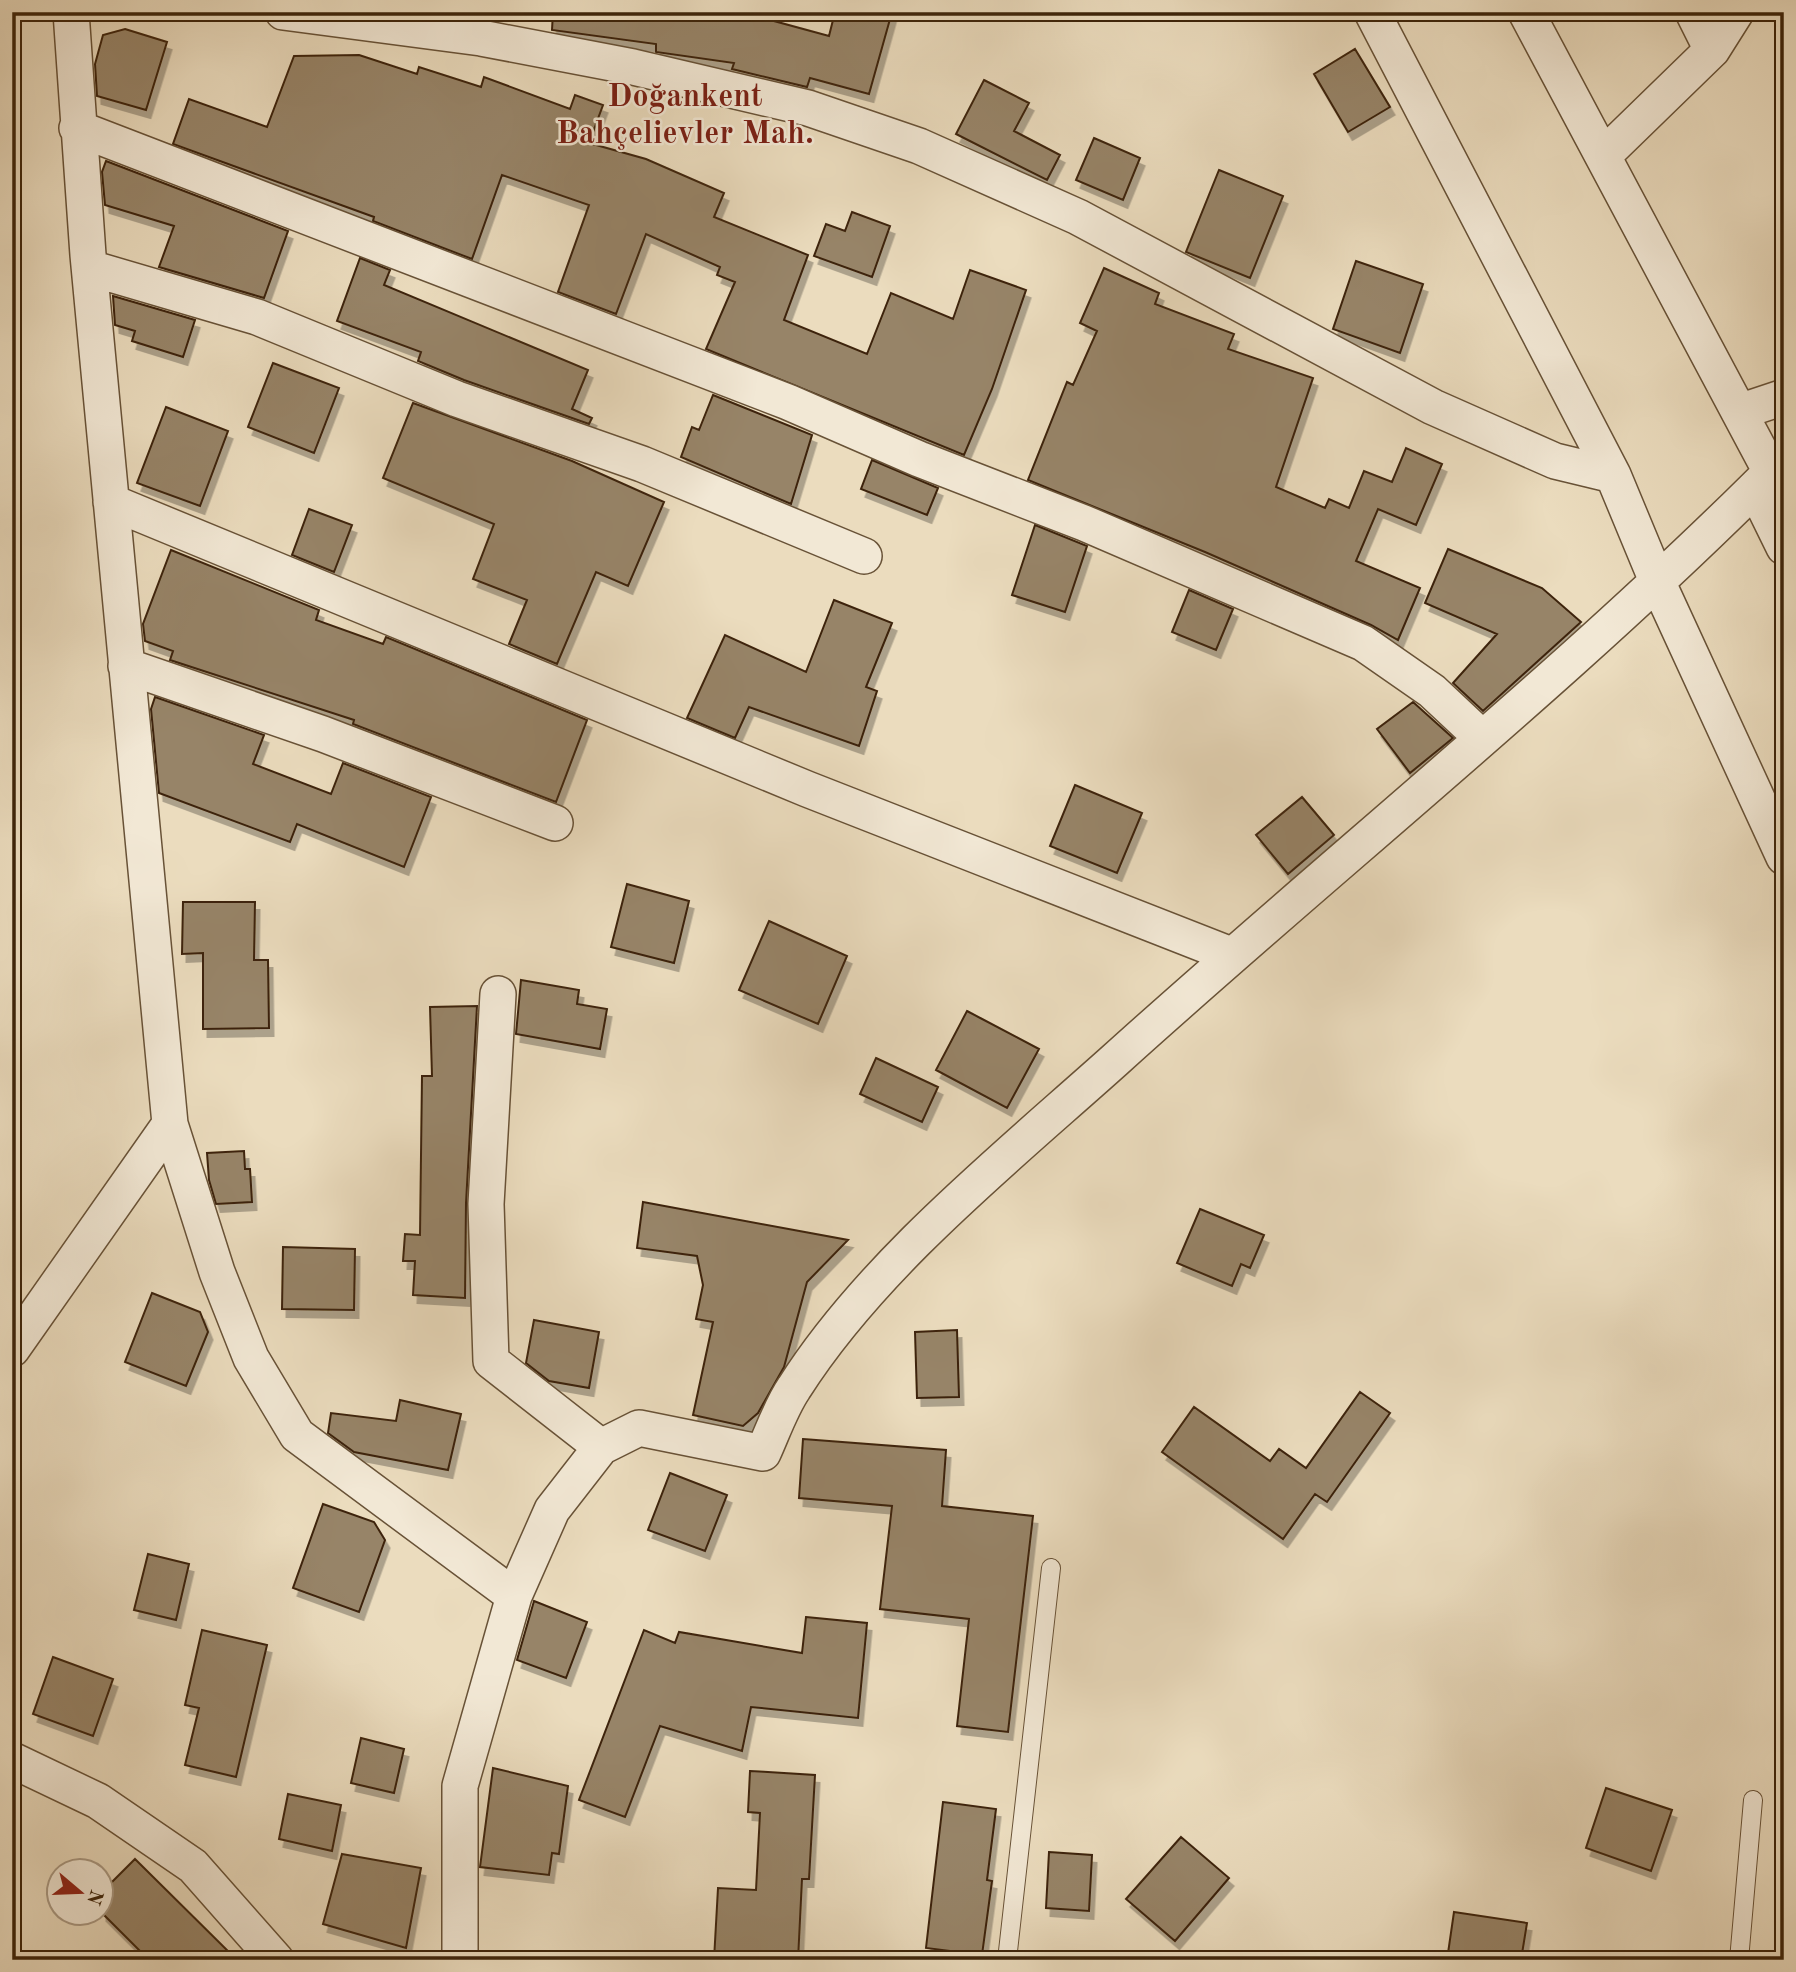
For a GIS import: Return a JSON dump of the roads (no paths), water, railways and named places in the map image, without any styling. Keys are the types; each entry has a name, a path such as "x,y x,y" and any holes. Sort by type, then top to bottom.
{"street":[{"path":"71,12 90,268 170,1124 217,1272 251,1359 297,1435 514,1596"},
{"path":"283,12 494,40 633,67 820,112 919,146 1079,217 1433,407 1555,461 1613,475"},
{"path":"1372,12 1613,475 1657,581 1784,857"},
{"path":"1525,12 1770,473 1784,547"},
{"path":"1693,12 1712,50"},
{"path":"1603,156 1712,50 1736,12"},
{"path":"78,128 788,402 919,458 1084,523 1363,643 1432,691 1481,737"},
{"path":"90,268 257,317 457,399 642,464 864,556"},
{"path":"1739,412 1784,397"},
{"path":"460,1960 460,1786 514,1596 552,1510 601,1447 639,1428 763,1452 792,1390 833,1332 931,1226 1231,955 1657,581 1770,473"},
{"path":"111,502 807,789 1231,955"},
{"path":"126,666 323,734 555,822"},
{"path":"498,994 486,1204 491,1361 601,1447"},
{"path":"12,1349 170,1124"},
{"path":"12,1760 98,1801 193,1866 276,1960"}],"lane":[{"path":"1007,1960 1051,1568"},
{"path":"1739,1960 1754,1800"}],"district":[{"name":"Doğankent Bahçelievler Mah.","path":"685,116"}]}
